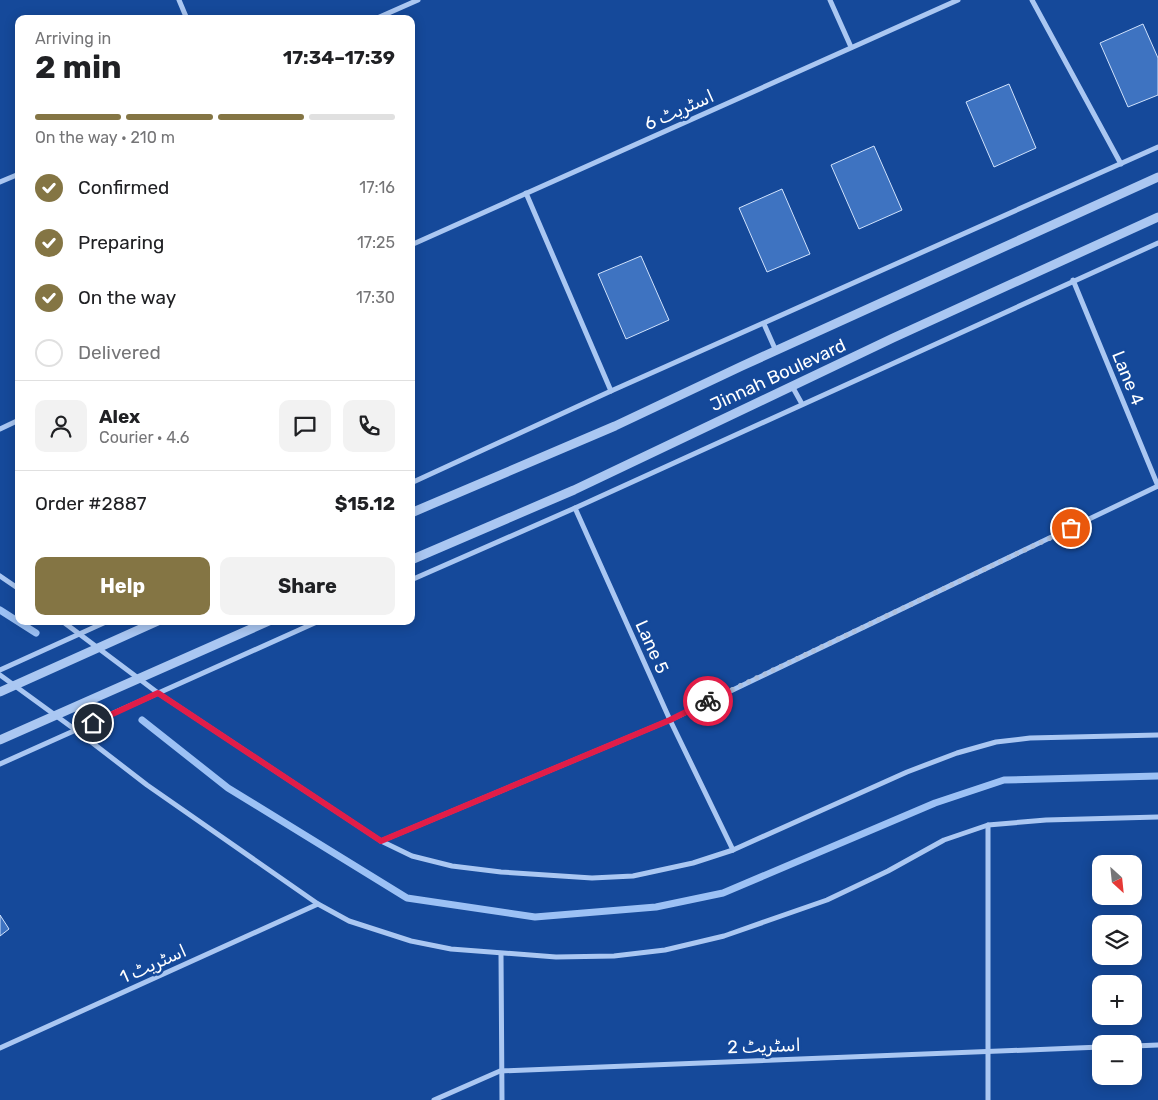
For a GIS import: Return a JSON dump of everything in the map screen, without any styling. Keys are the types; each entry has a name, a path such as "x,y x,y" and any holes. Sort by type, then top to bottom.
{"street":[{"path":"179,0 185,15"},
{"path":"384,15 418,0"},
{"path":"830,0 852,48"},
{"name":"اسٹریٹ 6","path":"415,243 958,0"},
{"path":"1032,0 1121,164"},
{"path":"415,481 611,391 1158,146"},
{"path":"0,182 15,176"},
{"name":"Jinnah Boulevard","path":"415,511 616,426 1158,177"},
{"path":"526,193 611,391"},
{"name":"Jinnah Boulevard","path":"415,558 574,490 792,386 1158,217"},
{"path":"415,578 575,508 1158,243"},
{"name":"Lane 4","path":"1073,280 1158,486"},
{"path":"764,324 776,351"},
{"path":"792,386 802,404"},
{"path":"0,429 15,422"},
{"path":"381,841 670,720 1158,486"},
{"name":"Lane 5","path":"575,508 670,720 733,850"},
{"path":"0,576 15,586"},
{"path":"67,625 158,693 381,841 412,856 452,866 501,872 592,878 633,876 693,864 733,850 907,772 957,753 996,742 1030,738 1158,735"},
{"path":"0,670 99,625"},
{"path":"0,692 149,625"},
{"path":"0,740 260,625"},
{"path":"0,764 310,625"},
{"path":"0,676 15,685 147,785 318,904 349,921 411,942 450,949 556,957 614,956 665,950 724,936 828,900 888,871 944,840 988,826 1046,820 1158,817"},
{"path":"988,826 988,1100"},
{"name":"اسٹریٹ 1","path":"0,1048 318,904"},
{"path":"501,954 500,1071 502,1100"},
{"path":"1142,1046 1158,1045"},
{"name":"اسٹریٹ 2","path":"434,1100 500,1071 1092,1047"}],"building":[{"path":"1143,24 1158,58 1158,95 1128,107 1100,43"},
{"path":"1009,84 1036,148 994,167 966,102"},
{"path":"874,146 902,210 859,229 831,165"},
{"path":"782,189 810,254 767,272 739,208"},
{"path":"641,256 669,320 626,339 598,274"},
{"path":"0,915 9,929 0,936"}],"waterway":[{"path":"0,610 15,620"},
{"path":"23,625 36,633"},
{"path":"142,720 228,788 407,898 535,917 656,907 723,893 935,803 1004,780 1158,776"}],"way so far":[{"path":"708,701 1071,528"}],"route":[{"path":"93,723 158,693 381,841 670,720 708,701"}]}
